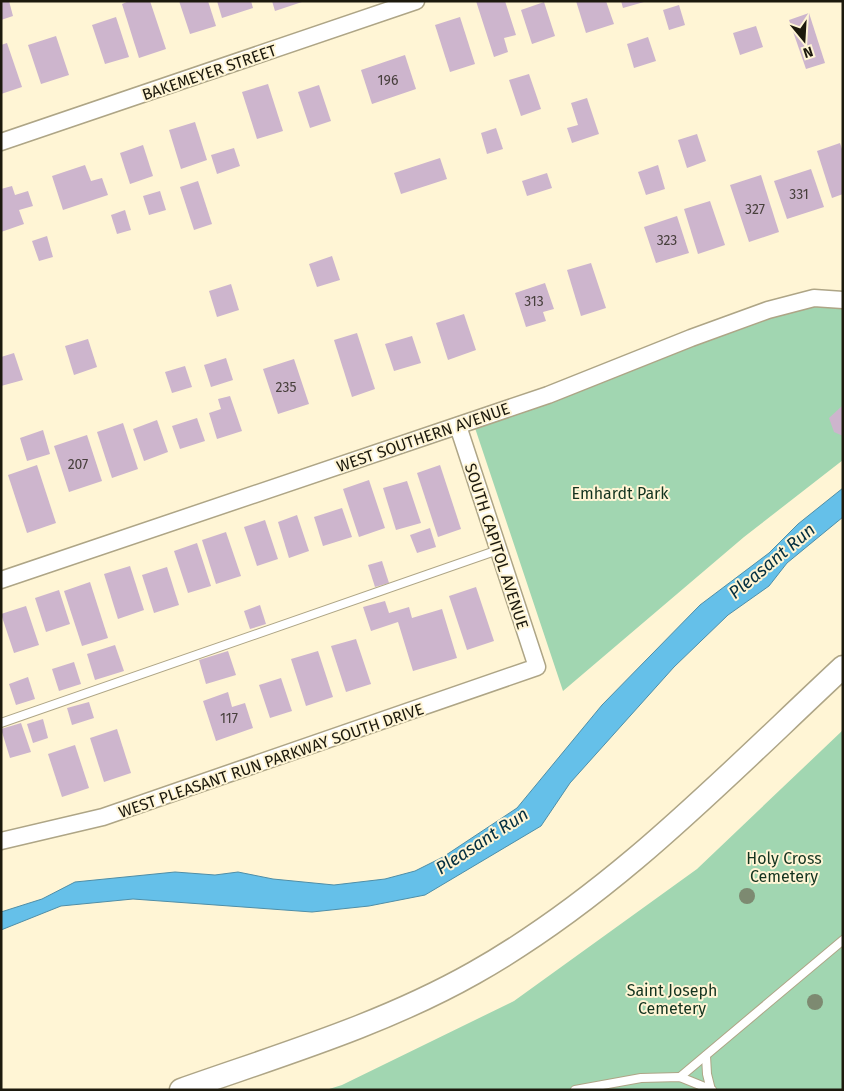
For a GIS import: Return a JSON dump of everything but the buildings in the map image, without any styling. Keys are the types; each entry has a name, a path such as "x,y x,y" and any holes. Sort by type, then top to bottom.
{"street":[{"name":"BAKEMEYER STREET","path":"1,142 416,1"},
{"name":"WEST SOUTHERN AVENUE","path":"1,580 587,381 690,338 768,310 814,298 843,300"},
{"name":"SOUTH CAPITOL AVENUE","path":"458,426 537,667"},
{"name":"WEST PLEASANT RUN PARKWAY SOUTH DRIVE","path":"1,841 103,817 537,667"},
{"path":"180,1090 371,1023 472,974 513,950 597,891 640,855 843,667"}],"lane":[{"path":"1,722 498,550"},
{"path":"680,1077 842,942"},
{"path":"706,1056 707,1074 712,1090"},
{"path":"574,1090 641,1078 680,1077 712,1090"}],"green space":[{"name":"Emhardt Park","path":"843,304 843,460 744,537 563,691 474,425 786,308"},
{"name":"Saint Joseph Cemetery","path":"843,730 843,1090 326,1090 342,1085 514,1001 697,869"}],"water":[{"name":"Pleasant Run","path":"843,488 843,517 787,563 769,586 728,615 674,667 570,783 541,826 425,895 369,906 312,912 133,899 61,906 1,930 1,912 42,899 75,882 175,872 215,875 238,872 273,879 334,885 385,879 415,871 443,857 517,808 602,705 700,605 769,553 798,524"}],"park label":[{"name":"Holy Cross Cemetery","path":"784,867"}]}
